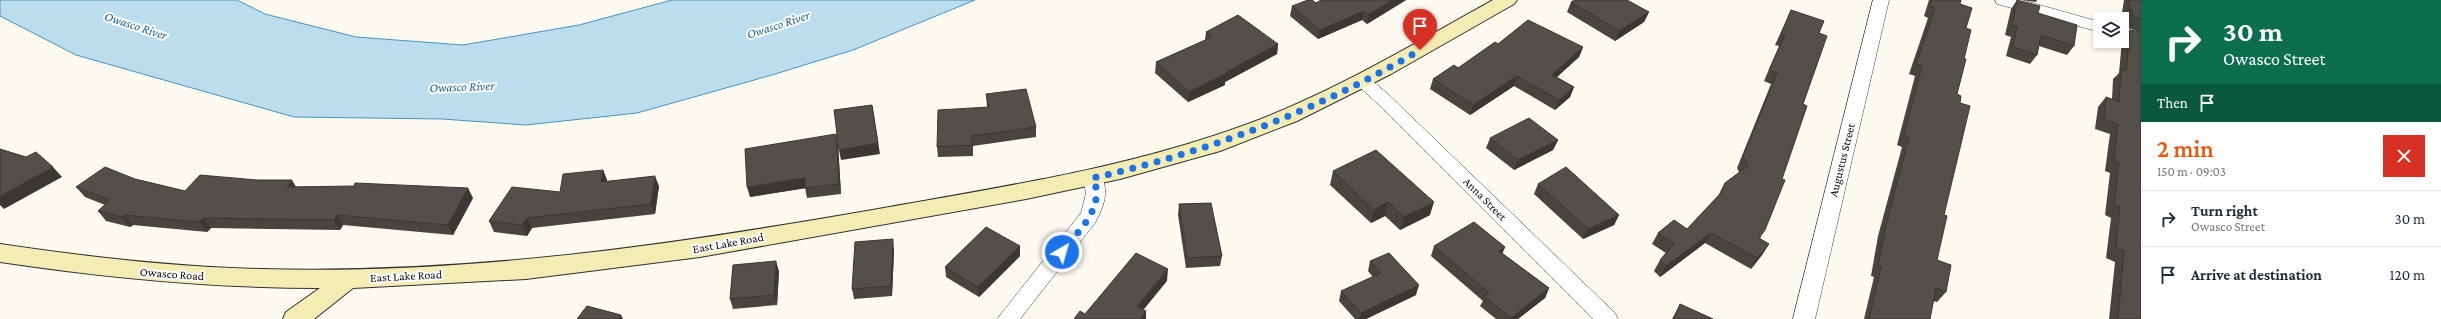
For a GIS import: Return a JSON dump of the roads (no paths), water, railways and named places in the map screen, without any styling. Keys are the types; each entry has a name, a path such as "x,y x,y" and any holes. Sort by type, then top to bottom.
{"main road":[{"name":"East Lake Road","path":"346,280 590,263 702,248 1100,176 1169,159 1257,129 1362,81 1406,58 1507,0"},
{"name":"Owasco Road","path":"0,253 59,264 161,274 346,280"},
{"path":"295,319 336,290 346,280"}],"street":[{"name":"Augustus Street","path":"1804,319 1881,0"},
{"path":"2003,0 2093,25"},
{"path":"2129,35 2141,38"},
{"name":"Anna Street","path":"1362,81 1383,99 1607,319"},
{"path":"1008,319 1088,218 1097,200 1096,186 1100,176"}],"water":[{"name":"Owasco River","path":"0,0 237,0 265,14 356,37 463,45 579,25 672,0 975,0 853,50 772,75 637,113 526,125 442,119 294,117 76,55 0,16"}]}
